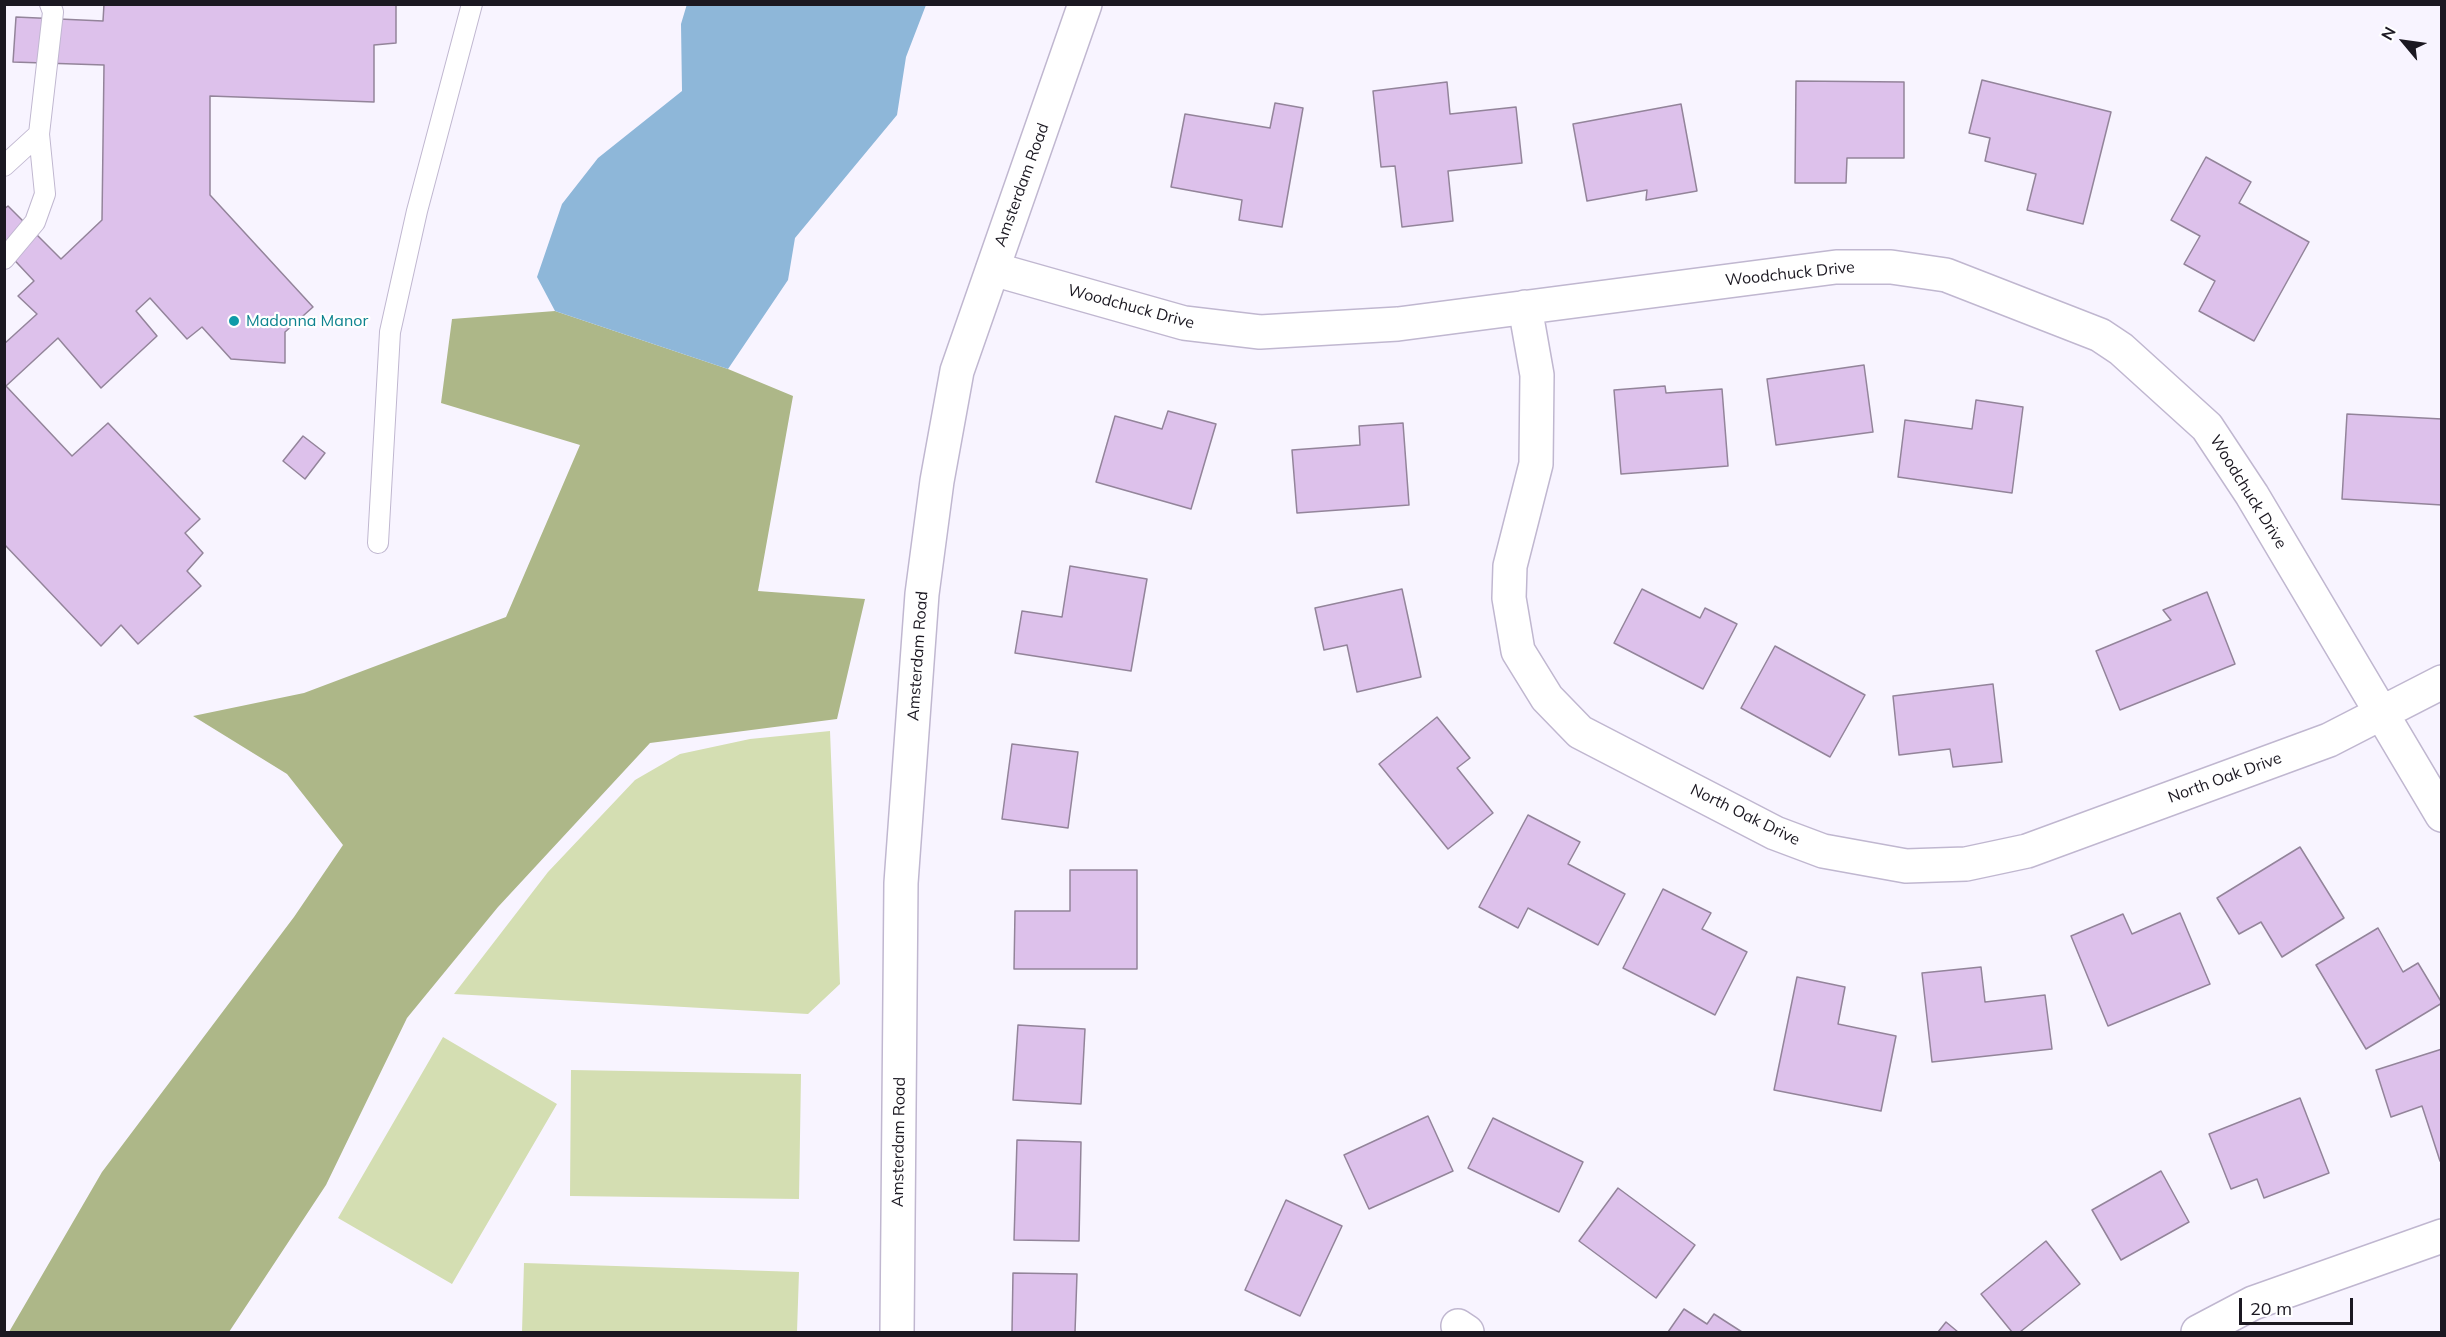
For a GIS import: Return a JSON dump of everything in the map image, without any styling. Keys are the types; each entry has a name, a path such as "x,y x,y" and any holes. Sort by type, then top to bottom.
{"street":[{"name":"Amsterdam Road","path":"897,1332 902,883 921,594 937,481 957,370 1085,4"},
{"name":"Woodchuck Drive","path":"993,269 1184,323 1260,332 1398,324 1836,267 1891,267 1946,275 2100,336 2121,350 2207,427 2252,495 2442,815"},
{"name":"North Oak Drive","path":"1525,307 1537,375 1536,464 1510,566 1509,598 1518,651 1547,698 1580,732 1775,833 1823,851 1906,866 1966,864 2027,851 2329,740 2442,682"},
{"path":"2198,1332 2253,1303 2442,1236"}],"lane":[{"path":"4,259 35,222 45,195 39,134 53,12 50,4"},
{"path":"378,543 390,332 417,211 472,4"},
{"path":"4,166 39,134"}],"green space":[{"path":"555,311 728,369 793,396 758,591 865,599 837,719 650,743 498,907 407,1018 326,1185 229,1332 9,1332 102,1172 294,917 343,845 287,774 193,716 304,693 506,617 580,445 441,403 452,319"},
{"path":"830,731 840,984 808,1014 454,994 548,872 635,780 680,754 750,739"},
{"path":"443,1037 557,1104 452,1284 338,1218"},
{"path":"571,1070 801,1074 799,1199 570,1196"},
{"path":"524,1263 799,1272 797,1332 522,1332"}],"water":[{"path":"687,4 926,5 906,57 897,115 795,238 788,280 728,369 555,311 537,277 562,204 598,158 682,91 681,24"}],"building":[{"name":"Madonna Manor","path":"104,4 396,4 396,43 374,45 374,102 210,96 210,195 313,307 285,332 285,363 231,359 202,327 187,339 150,298 136,311 157,336 101,388 58,338 6,386 72,456 108,423 200,519 185,533 203,553 187,571 201,586 138,644 121,625 101,646 4,544 4,344 37,314 18,296 34,281 4,249 4,209 8,206 61,259 102,220 104,65 13,62 16,17 103,21"},
{"path":"1982,80 2111,112 2083,224 2027,210 2036,174 1985,161 1990,138 1969,133"},
{"path":"1796,81 1904,82 1904,158 1847,158 1846,183 1795,183"},
{"path":"1447,82 1450,114 1516,107 1522,163 1448,171 1453,221 1402,227 1395,166 1381,167 1373,91"},
{"path":"1275,103 1303,108 1282,227 1239,220 1242,200 1171,187 1185,114 1270,128"},
{"path":"1681,104 1697,191 1646,200 1647,190 1587,201 1573,124"},
{"path":"2206,157 2251,182 2239,203 2309,242 2254,341 2199,311 2215,281 2184,264 2200,236 2171,220"},
{"path":"1864,365 1873,432 1776,445 1767,379"},
{"path":"1665,386 1666,393 1722,389 1728,466 1621,474 1614,390"},
{"path":"1976,400 2023,407 2012,493 1898,477 1905,420 1972,429"},
{"path":"1168,411 1216,424 1191,509 1096,482 1115,416 1162,429"},
{"path":"2347,414 2442,419 2442,505 2342,499"},
{"path":"1403,423 1409,505 1297,513 1292,450 1360,445 1359,426"},
{"path":"303,436 325,453 305,479 283,461"},
{"path":"1070,566 1147,579 1131,671 1015,653 1022,611 1062,617"},
{"path":"1402,589 1421,677 1357,692 1347,645 1324,650 1315,608"},
{"path":"1642,589 1700,618 1705,608 1737,624 1703,689 1614,643"},
{"path":"2207,592 2235,664 2120,710 2096,651 2171,620 2163,610"},
{"path":"1775,646 1865,695 1830,757 1741,708"},
{"path":"1993,684 2002,762 1953,767 1950,749 1899,755 1893,696"},
{"path":"1437,717 1470,758 1457,768 1493,813 1448,849 1379,764"},
{"path":"1012,744 1078,752 1068,828 1002,819"},
{"path":"1528,815 1580,842 1568,864 1625,894 1598,945 1528,908 1518,928 1479,907"},
{"path":"2300,847 2344,918 2282,957 2261,922 2239,934 2217,898"},
{"path":"1070,870 1137,870 1137,969 1014,969 1015,911 1070,911"},
{"path":"1663,889 1711,913 1702,929 1747,952 1715,1015 1623,968"},
{"path":"2180,913 2210,984 2108,1026 2071,936 2123,914 2132,934"},
{"path":"2378,928 2403,972 2418,963 2442,1003 2366,1049 2316,965"},
{"path":"1981,967 1985,1002 2045,995 2052,1049 1932,1062 1922,973"},
{"path":"1797,977 1845,987 1838,1024 1896,1036 1881,1111 1774,1090"},
{"path":"1018,1025 1085,1029 1081,1104 1013,1100"},
{"path":"2442,1049 2442,1161 2440,1161 2422,1106 2391,1117 2376,1070"},
{"path":"2300,1098 2329,1173 2264,1198 2257,1179 2231,1189 2209,1134"},
{"path":"1428,1116 1453,1171 1369,1209 1344,1155"},
{"path":"1493,1118 1583,1162 1559,1212 1468,1168"},
{"path":"1017,1140 1081,1142 1079,1241 1014,1240"},
{"path":"2161,1171 2189,1222 2121,1260 2092,1210"},
{"path":"1618,1188 1695,1245 1656,1298 1579,1241"},
{"path":"1286,1200 1342,1226 1300,1316 1245,1290"},
{"path":"2046,1241 2080,1284 2020,1332 2012,1332 1981,1294"},
{"path":"1013,1273 1077,1274 1075,1332 1012,1332"},
{"path":"1684,1309 1707,1324 1714,1314 1742,1332 1668,1332"},
{"path":"1946,1322 1958,1332 1938,1332"}],"place":[{"name":"Madonna Manor","path":"234,321"}]}
